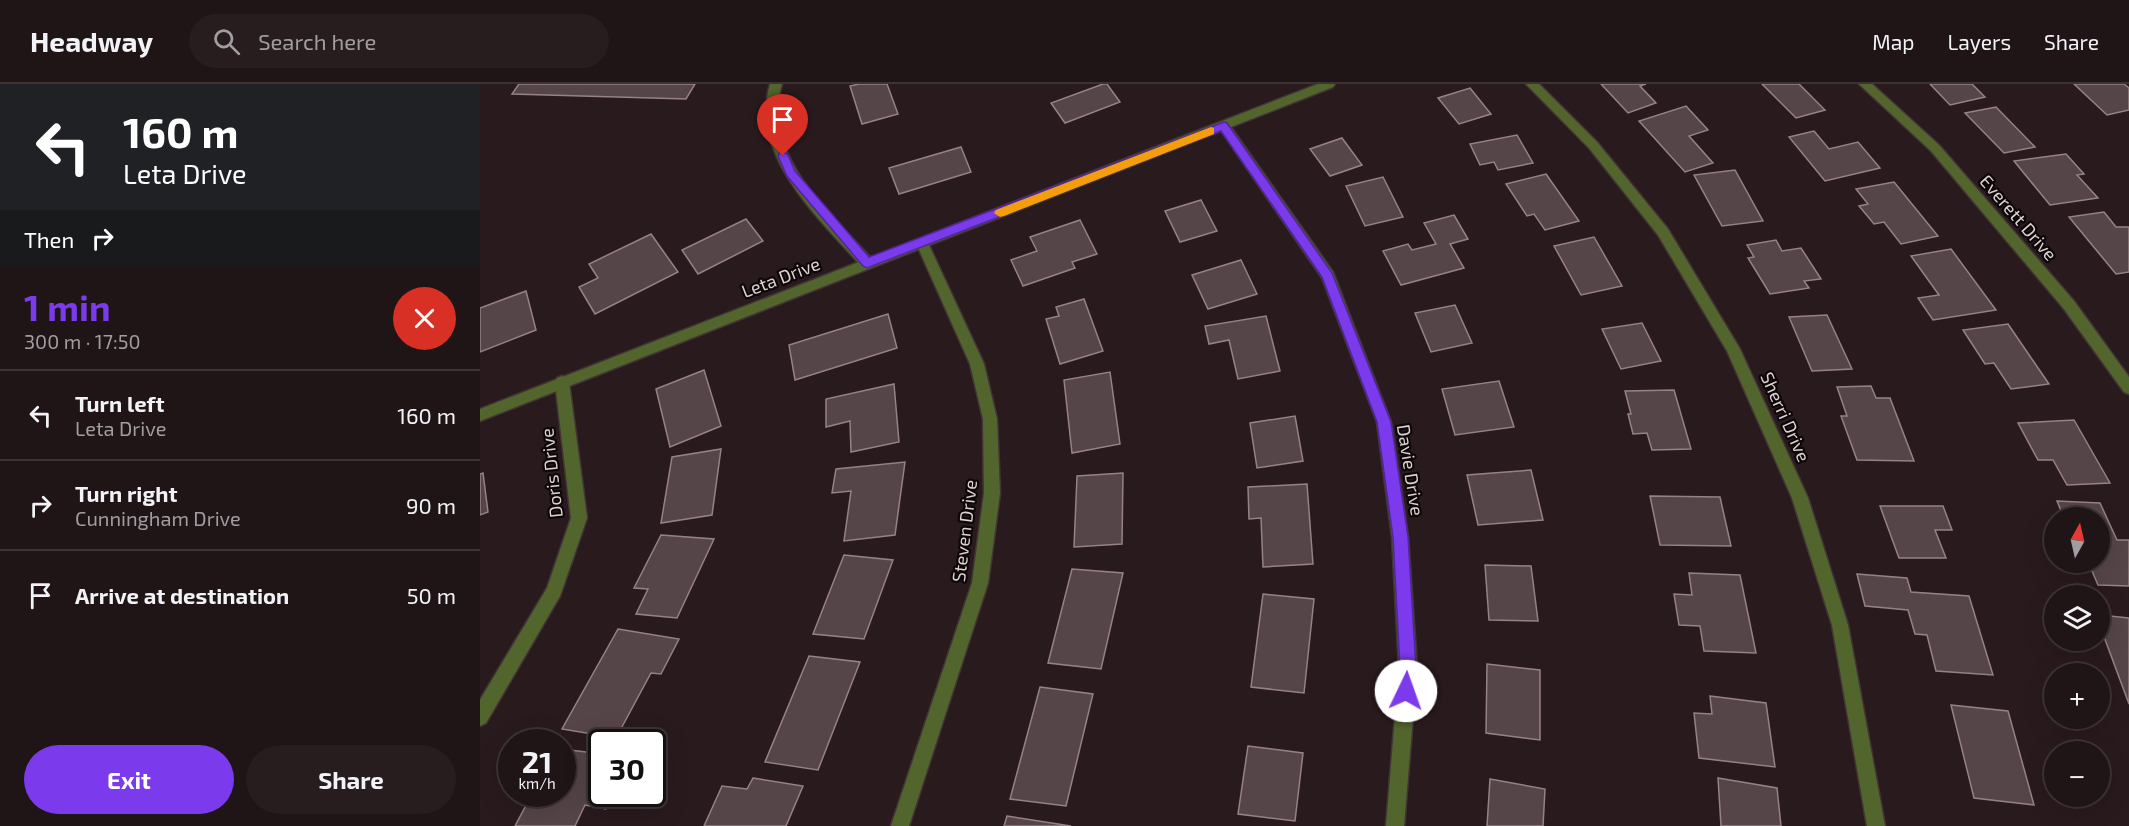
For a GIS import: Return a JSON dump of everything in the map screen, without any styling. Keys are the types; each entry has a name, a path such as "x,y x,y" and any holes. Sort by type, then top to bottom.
{"street":[{"path":"776,84 771,107 776,139 791,173 867,263"},
{"name":"Leta Drive","path":"480,414 1329,84"},
{"name":"Sherri Drive","path":"1532,84 1593,145 1663,232 1733,349 1800,498 1839,626 1876,826"},
{"name":"Everett Drive","path":"1866,84 1935,148 2069,305 2129,388"},
{"name":"Davie Drive","path":"1224,126 1328,276 1384,422 1401,537 1408,668 1395,826"},
{"name":"Steven Drive","path":"900,826 980,583 992,493 990,419 977,364 922,243"},
{"name":"Doris Drive","path":"480,717 554,591 579,518 562,382"}],"building":[{"path":"519,84 695,84 686,99 512,94"},
{"path":"887,84 898,114 862,124 850,86"},
{"path":"1107,84 1120,102 1065,123 1051,103"},
{"path":"1601,84 1646,84 1640,86 1656,103 1628,113"},
{"path":"1762,84 1799,84 1825,110 1796,118"},
{"path":"1930,84 1972,84 1985,97 1950,105"},
{"path":"2074,84 2124,84 2129,88 2129,110 2107,115"},
{"path":"1470,88 1491,114 1459,124 1438,98"},
{"path":"1686,106 1708,130 1689,136 1713,163 1685,172 1639,121"},
{"path":"1996,107 2035,147 2004,153 1965,113"},
{"path":"1814,131 1829,149 1858,142 1880,168 1825,181 1789,137"},
{"path":"1517,135 1533,163 1498,170 1494,162 1480,165 1470,144"},
{"path":"1342,138 1362,165 1330,176 1310,149"},
{"path":"961,147 971,172 899,194 889,168"},
{"path":"2066,154 2084,174 2077,175 2098,198 2050,205 2014,161"},
{"path":"1735,170 1763,221 1722,226 1694,175"},
{"path":"1546,174 1579,221 1545,230 1534,214 1527,216 1506,184"},
{"path":"1383,177 1403,217 1365,226 1346,186"},
{"path":"1894,182 1938,236 1901,244 1884,222 1874,224 1859,206 1868,204 1856,189"},
{"path":"1201,200 1217,231 1180,242 1165,211"},
{"path":"2104,212 2116,227 2129,227 2129,272 2116,274 2069,217"},
{"path":"1454,215 1468,239 1450,244 1464,268 1401,285 1383,251 1408,244 1412,250 1436,244 1424,223"},
{"path":"746,219 763,241 698,274 682,250"},
{"path":"1080,220 1097,254 1072,262 1075,268 1023,286 1011,260 1037,251 1030,237"},
{"path":"651,234 678,272 595,314 579,287 598,278 589,264"},
{"path":"1594,237 1622,286 1581,295 1554,246"},
{"path":"1776,240 1782,251 1801,248 1821,279 1804,281 1809,288 1770,294 1748,258 1754,257 1747,245"},
{"path":"1951,249 1996,310 1933,320 1918,298 1939,295 1911,256"},
{"path":"1241,260 1257,294 1208,309 1192,275"},
{"path":"526,291 536,330 480,352 480,308"},
{"path":"1084,299 1103,351 1060,364 1046,319 1059,316 1056,307"},
{"path":"1455,305 1472,343 1431,352 1415,313"},
{"path":"888,314 897,348 795,380 789,345"},
{"path":"1827,315 1852,369 1812,371 1789,317"},
{"path":"1266,316 1280,371 1238,379 1229,340 1209,344 1205,326"},
{"path":"1642,323 1661,361 1621,369 1602,329"},
{"path":"2008,324 2049,384 2011,389 1994,363 1985,364 1963,330"},
{"path":"704,370 721,426 670,447 656,389"},
{"path":"1110,372 1120,444 1072,453 1064,380"},
{"path":"1499,381 1514,427 1455,435 1442,389"},
{"path":"894,384 899,442 851,452 850,421 826,427 826,399"},
{"path":"1871,386 1876,398 1890,398 1914,461 1857,460 1841,416 1847,416 1837,387"},
{"path":"1674,390 1691,449 1652,450 1647,433 1633,434 1625,391"},
{"path":"1295,416 1303,461 1257,468 1250,423"},
{"path":"2074,420 2110,483 2067,485 2053,460 2038,460 2018,423"},
{"path":"721,449 712,515 661,523 672,457"},
{"path":"905,462 895,535 844,541 851,491 832,493 836,469"},
{"path":"1531,470 1543,520 1478,525 1467,475"},
{"path":"483,473 488,512 480,515 480,474"},
{"path":"1123,473 1122,544 1074,547 1077,476"},
{"path":"1307,484 1313,564 1263,567 1261,518 1249,519 1248,487"},
{"path":"1650,496 1720,497 1731,546 1660,545"},
{"path":"2057,501 2100,503 2102,507 2059,507"},
{"path":"1880,506 1943,506 1952,530 1935,530 1946,558 1899,558"},
{"path":"2110,525 2117,540 2129,540 2129,586 2098,585 2093,573 2110,573"},
{"path":"661,535 714,539 677,618 636,614 648,589 634,588"},
{"path":"844,555 893,560 864,639 813,634"},
{"path":"1485,565 1531,566 1538,621 1489,620"},
{"path":"1072,569 1123,573 1101,669 1048,663"},
{"path":"1689,573 1740,575 1756,653 1704,651 1700,626 1679,625 1674,594 1692,595"},
{"path":"1857,574 1907,578 1911,592 1969,596 1993,675 1936,671 1927,635 1915,634 1908,610 1865,606"},
{"path":"1263,594 1314,599 1304,693 1251,687"},
{"path":"2110,616 2129,618 2129,704 2109,651"},
{"path":"618,629 679,639 661,674 651,673 621,729 588,729 588,733 576,731 576,729 562,729"},
{"path":"809,656 860,662 818,770 765,762"},
{"path":"1487,664 1540,670 1540,740 1486,733"},
{"path":"1040,687 1093,694 1066,806 1010,799"},
{"path":"1710,696 1766,703 1775,767 1699,758 1694,713 1712,714"},
{"path":"1951,705 2008,711 2034,805 1974,798"},
{"path":"1248,746 1303,753 1295,821 1238,814"},
{"path":"576,751 588,752 588,806 585,805 575,826 515,826 525,807 576,807"},
{"path":"753,778 803,786 786,826 704,826 722,786 747,789"},
{"path":"1718,778 1777,788 1781,826 1721,826"},
{"path":"1490,779 1545,789 1543,826 1487,826"},
{"path":"1007,816 1071,826 1004,826"}],"slow traffic":[{"path":"1000,213 1211,131"}],"route":[{"path":"783,156 791,173 867,263 1224,126 1328,276 1384,422 1401,537 1408,668 1406,691"}]}
